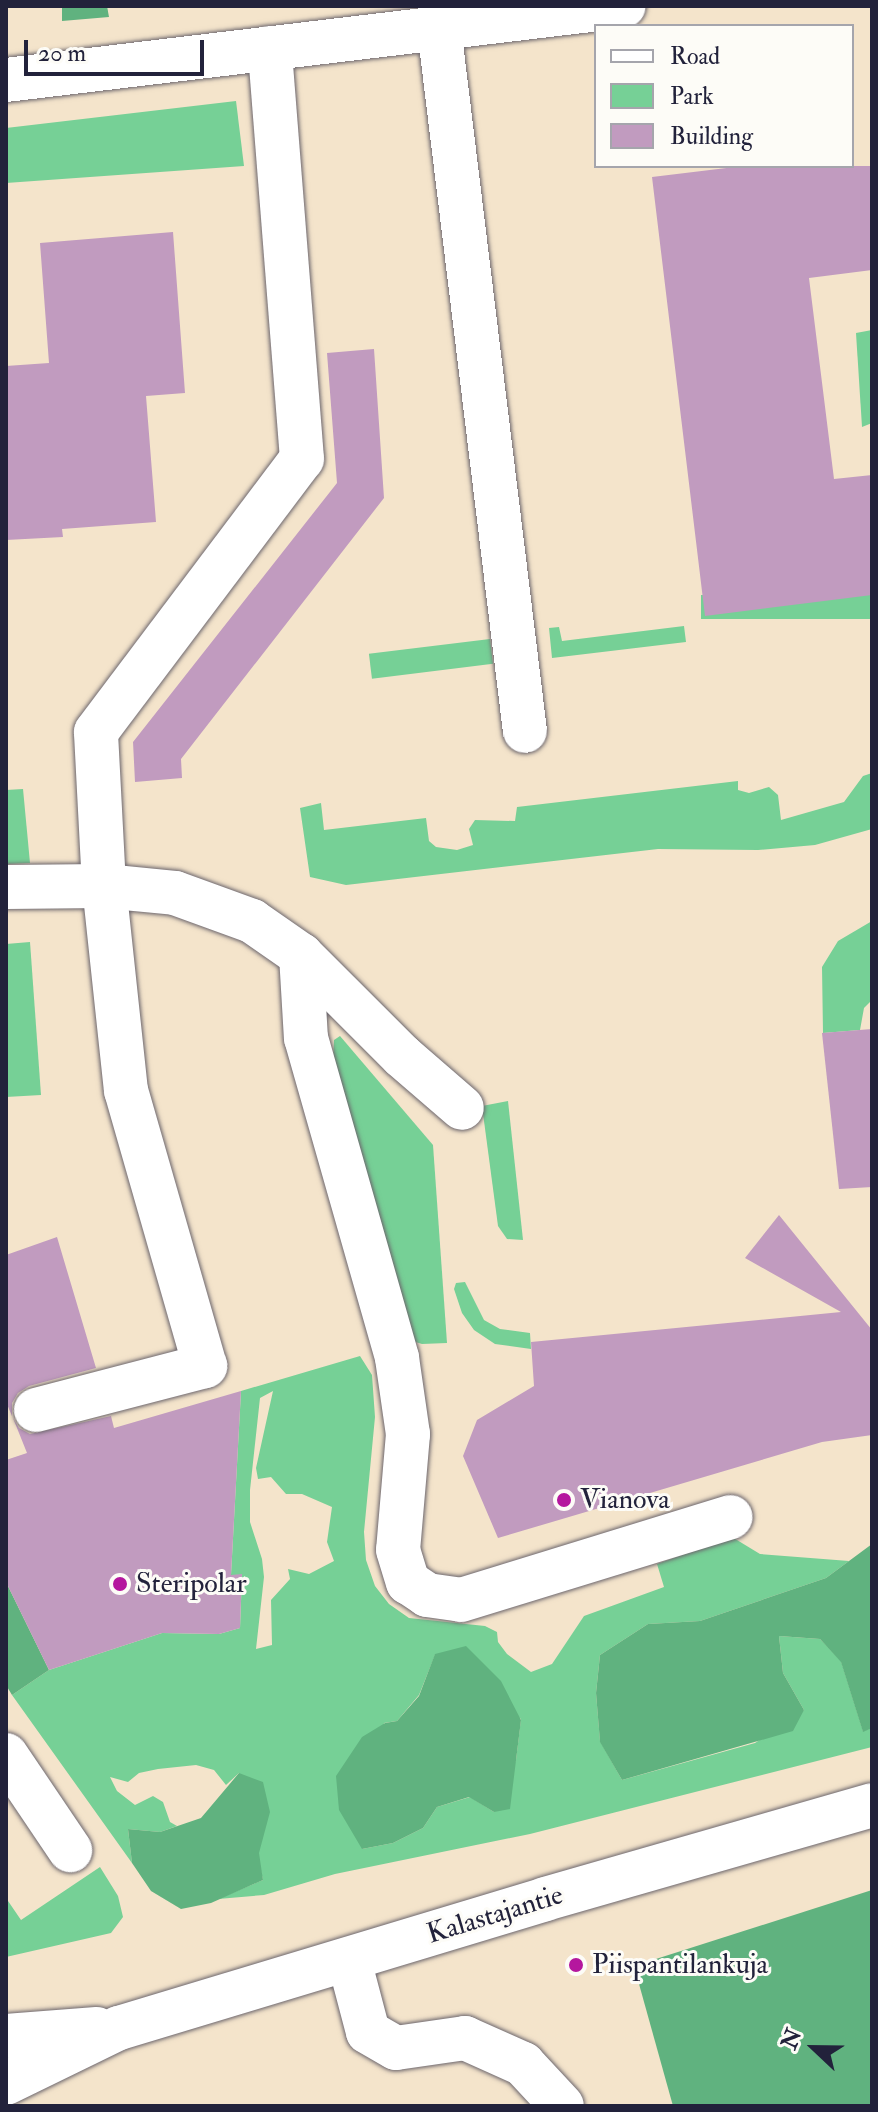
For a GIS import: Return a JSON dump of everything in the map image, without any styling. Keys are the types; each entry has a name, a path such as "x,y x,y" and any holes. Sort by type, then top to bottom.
{"main road":[{"path":"6,80 624,6"},
{"path":"439,28 525,731"},
{"path":"18,1414 205,1366 126,1091 104,886 96,732 302,459 270,48"},
{"path":"6,887 104,886 175,893 252,921 301,955 402,1056 462,1108"},
{"path":"301,955 306,1038 397,1358 408,1434 398,1550 408,1582 427,1595 461,1600 731,1517"},
{"path":"6,1755 70,1850"},
{"name":"Kalastajantie","path":"6,2083 119,2028 545,1899 872,1805"},
{"path":"349,1960 368,2032 396,2048 465,2038 523,2064 562,2106"},
{"name":"Kalastajantie","path":"6,2036 119,2028"}],"green space":[{"path":"62,6 107,6 109,17 62,21"},
{"path":"236,101 244,166 6,183 6,128"},
{"path":"872,330 872,423 862,427 856,333"},
{"path":"701,595 872,595 872,619 701,619"},
{"path":"684,626 686,642 552,658 549,628 559,627 562,641"},
{"path":"490,639 493,664 372,679 369,654"},
{"path":"872,773 872,829 815,845 758,850 658,849 346,885 310,877 300,808 321,803 324,830 426,818 429,841 436,847 457,850 473,845 469,829 475,820 515,821 517,807 738,781 738,790 749,793 769,787 778,795 781,820 844,802 863,776"},
{"path":"23,789 30,863 6,864 6,790"},
{"path":"872,921 872,1000 864,1008 860,1030 823,1033 822,967 838,941"},
{"path":"30,942 41,1095 6,1097 6,944"},
{"path":"340,1036 433,1145 447,1343 422,1344 409,1340 333,1062 334,1040"},
{"path":"508,1101 523,1240 507,1239 498,1226 482,1106"},
{"path":"465,1282 484,1320 500,1329 530,1333 531,1349 495,1344 474,1330 462,1313 454,1289 456,1283"},
{"path":"360,1356 372,1375 375,1417 364,1532 366,1560 375,1586 389,1604 409,1618 485,1626 497,1632 498,1642 507,1654 531,1672 552,1664 584,1616 664,1587 657,1564 732,1537 760,1554 849,1561 826,1578 700,1621 648,1624 600,1655 596,1693 600,1741 622,1780 755,1743 804,1710 783,1673 779,1636 820,1639 841,1661 863,1731 872,1728 872,1747 530,1834 335,1874 264,1895 218,1899 263,1880 239,1773 226,1785 214,1770 196,1765 158,1769 139,1773 128,1782 110,1777 117,1791 135,1805 153,1796 163,1802 170,1822 177,1826 160,1832 128,1829 132,1863 12,1695 49,1670 162,1633 219,1634 240,1628 242,1575 231,1575 241,1391","holes":["273,1391 256,1468 258,1479 271,1477 286,1494 302,1494 332,1507 327,1542 334,1561 309,1574 288,1569 290,1579 271,1600 272,1645 256,1649 264,1577 262,1559 250,1522 250,1490 260,1398","435,1655 521,1719 516,1760 494,1812 470,1797 437,1807 423,1828 393,1843 362,1849 384,1723 397,1721 419,1695"]},
{"path":"872,1544 872,1728 863,1732 841,1662 820,1639 779,1636 783,1673 804,1710 793,1731 622,1780 600,1742 596,1693 600,1655 648,1624 700,1621 826,1578"},
{"path":"6,1582 49,1670 12,1695 6,1685"},
{"path":"466,1646 501,1681 521,1720 510,1809 494,1812 469,1797 437,1807 423,1828 393,1843 362,1849 339,1810 336,1776 362,1737 385,1723 397,1721 419,1696 435,1654"},
{"path":"239,1773 263,1782 270,1812 259,1853 263,1880 211,1903 181,1909 151,1891 132,1863 128,1829 160,1832 201,1818"},
{"path":"100,1867 118,1896 123,1917 111,1933 6,1957 6,1898 21,1920"},
{"path":"872,1890 872,2106 673,2106 634,1966"}],"building":[{"path":"872,166 872,270 809,278 834,479 872,475 872,595 705,616 652,177 726,168"},
{"path":"173,232 185,393 146,396 156,522 62,529 63,537 6,540 6,366 49,363 40,243"},
{"path":"374,349 384,498 181,759 182,778 135,782 133,742 337,483 327,353"},
{"path":"872,1029 872,1187 839,1189 822,1033"},
{"path":"779,1215 872,1330 872,1435 822,1442 498,1538 463,1456 477,1420 534,1386 531,1342 841,1312 745,1258"},
{"path":"57,1237 96,1368 29,1386 18,1393 12,1403 12,1416 6,1402 6,1255"},
{"path":"241,1391 231,1575 242,1574 240,1628 219,1634 162,1633 49,1670 6,1582 6,1460 27,1453 13,1418 19,1428 30,1434 111,1416 114,1428"}],"place":[{"name":"Vianova","path":"564,1500"},
{"name":"Steripolar","path":"120,1584"},
{"name":"Piispantilankuja","path":"576,1965"}]}
